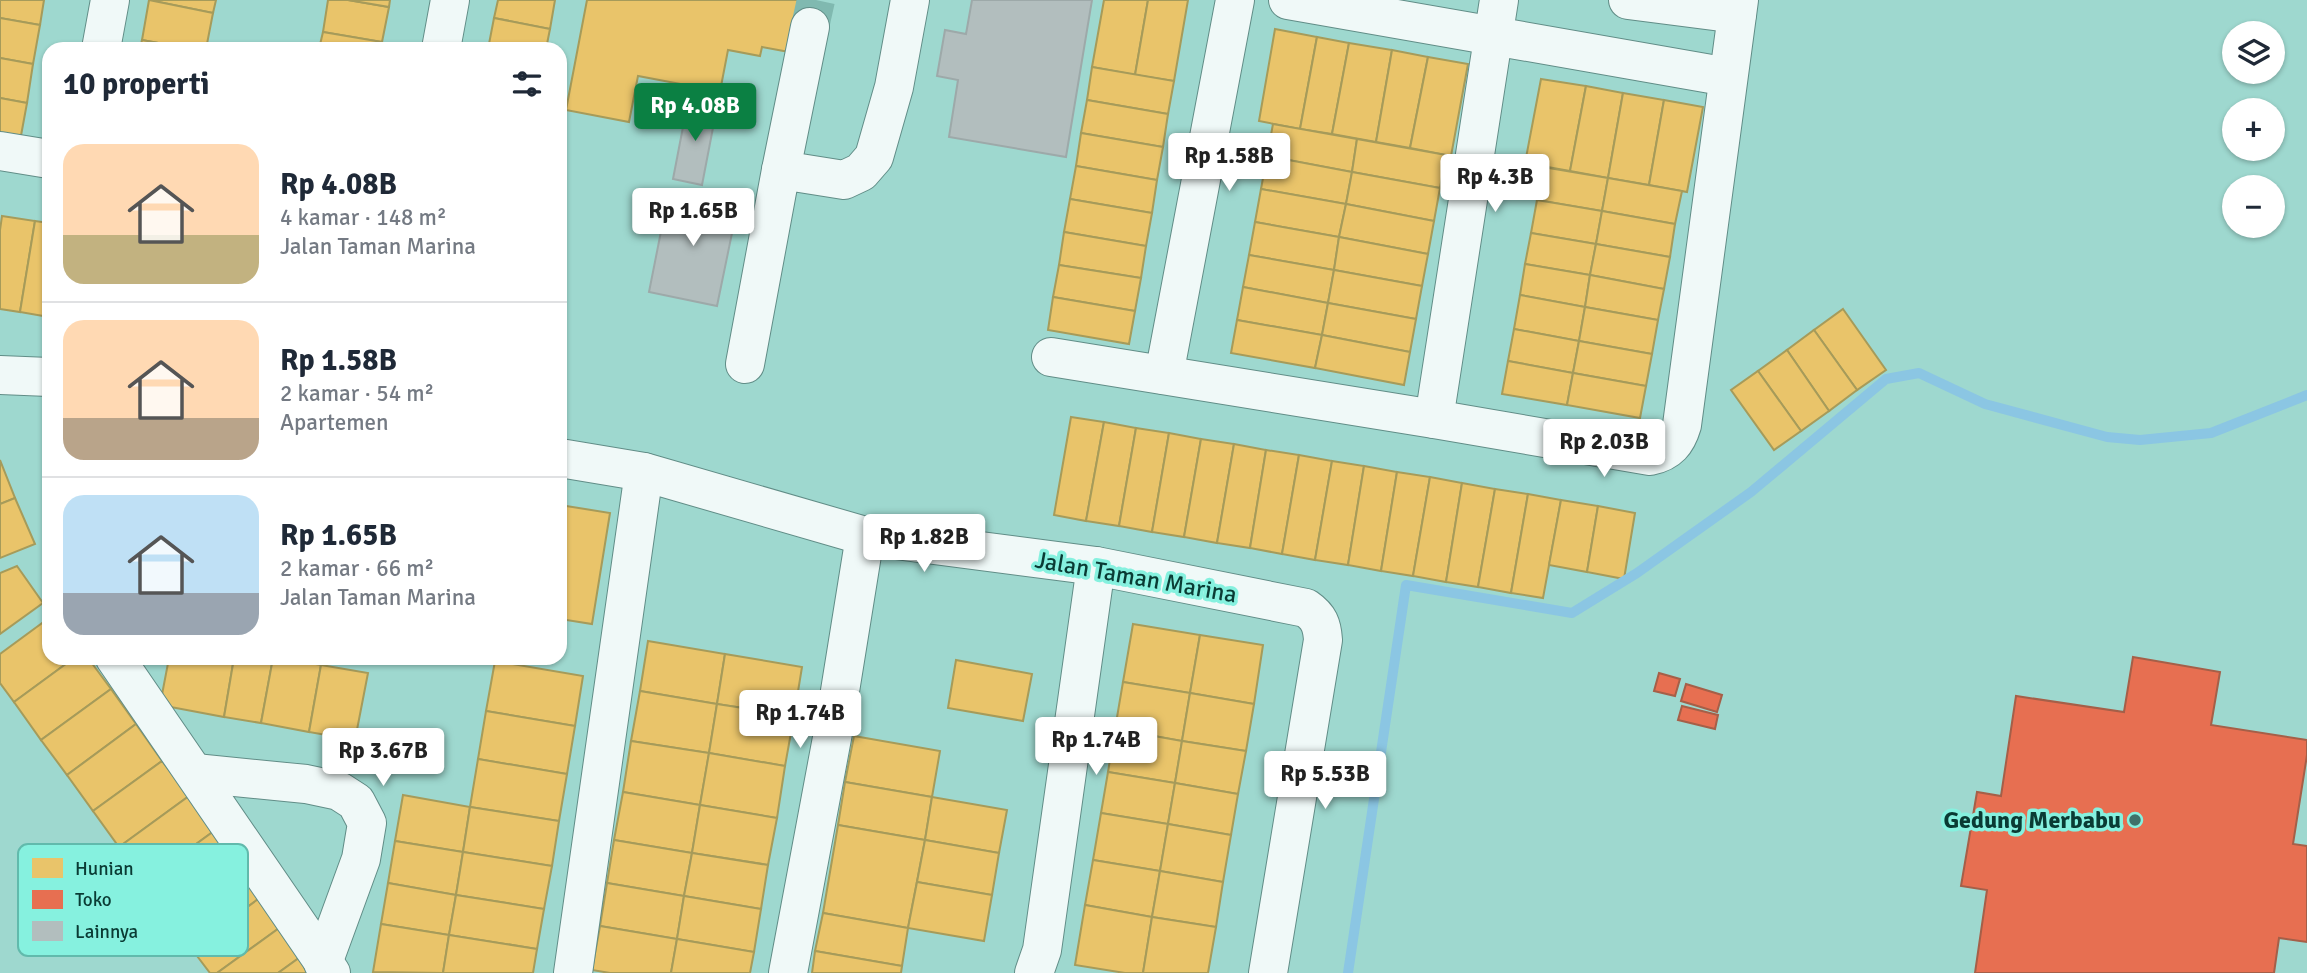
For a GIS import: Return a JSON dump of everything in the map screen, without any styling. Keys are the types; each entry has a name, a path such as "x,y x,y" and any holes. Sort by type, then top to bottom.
{"street":[{"path":"102,42 110,0"},
{"path":"441,42 450,0"},
{"path":"781,170 844,180 861,172 874,157 894,87 910,0"},
{"path":"1164,375 1235,0"},
{"path":"1289,0 1496,18 1728,77"},
{"path":"1051,357 1650,456 1671,448 1682,425 1738,7 1628,0"},
{"path":"1434,419 1496,18"},
{"path":"746,364 810,27"},
{"path":"0,151 42,158"},
{"path":"0,375 42,376"},
{"name":"Jalan Taman Marina","path":"567,459 644,472 866,536 1096,566 1306,608 1320,621 1323,640 1268,973"},
{"path":"573,973 644,472"},
{"path":"788,973 835,722 866,536"},
{"path":"1034,973 1042,950 1096,566"},
{"path":"120,665 243,844"},
{"path":"195,773 306,784 340,791 356,802 368,822 361,859 327,968"},
{"path":"248,851 327,968"}],"building: Hunian":[{"path":"0,0 44,0 40,25 0,18"},
{"path":"149,0 216,0 213,13"},
{"path":"149,0 213,13 207,42 142,40"},
{"path":"328,0 348,0 389,7 382,42 323,32"},
{"path":"348,0 390,0 389,7"},
{"path":"498,0 555,0 550,29 494,18"},
{"path":"587,0 810,2 800,54 762,47 760,56 728,50 717,107 683,100 686,85 638,76 629,122 567,110"},
{"path":"1104,0 1148,0 1135,75 1092,67"},
{"path":"1148,0 1188,0 1174,81 1135,75"},
{"path":"0,18 40,25 33,64 0,58"},
{"path":"494,18 550,29 547,42 489,42"},
{"path":"1275,29 1317,37 1300,129 1259,121"},
{"path":"323,32 382,42 321,42"},
{"path":"1317,37 1349,43 1332,134 1300,129"},
{"path":"1349,43 1392,50 1376,142 1332,134"},
{"path":"1392,50 1428,57 1410,148 1376,142"},
{"path":"1428,57 1468,64 1451,156 1410,148"},
{"path":"0,58 33,64 27,103 0,98"},
{"path":"1092,67 1174,81 1168,114 1087,100"},
{"path":"1541,79 1586,86 1570,171 1525,163"},
{"path":"1586,86 1623,93 1608,178 1570,171"},
{"path":"1623,93 1664,100 1649,185 1608,178"},
{"path":"0,98 27,103 20,141 0,138"},
{"path":"1087,100 1168,114 1163,147 1081,133"},
{"path":"1664,100 1703,107 1687,192 1649,185"},
{"path":"1273,124 1357,139 1352,172 1267,156"},
{"path":"1081,133 1163,147 1157,180 1076,166"},
{"path":"1357,139 1446,155 1440,188 1352,172"},
{"path":"1267,156 1352,172 1346,204 1261,189"},
{"path":"1076,166 1157,180 1152,213 1070,199"},
{"path":"1543,167 1608,178 1602,211 1537,200"},
{"path":"1352,172 1440,188 1434,221 1346,204"},
{"path":"1608,178 1682,191 1675,224 1602,211"},
{"path":"1261,189 1346,204 1339,237 1255,222"},
{"path":"1070,199 1152,213 1146,246 1064,232"},
{"path":"1537,200 1602,211 1596,244 1531,233"},
{"path":"1346,204 1434,221 1428,254 1339,237"},
{"path":"1602,211 1675,224 1670,257 1596,244"},
{"path":"2,216 35,221 20,312 0,309"},
{"path":"35,221 42,222 42,316 20,312"},
{"path":"1255,222 1339,237 1334,270 1249,255"},
{"path":"1064,232 1146,246 1141,278 1059,265"},
{"path":"1531,233 1596,244 1590,275 1525,264"},
{"path":"1339,237 1428,254 1422,286 1334,270"},
{"path":"1596,244 1670,257 1664,289 1590,275"},
{"path":"1249,255 1334,270 1328,303 1243,287"},
{"path":"1525,264 1590,275 1585,307 1520,295"},
{"path":"1059,265 1141,278 1135,311 1053,297"},
{"path":"1334,270 1422,286 1416,319 1328,303"},
{"path":"1590,275 1664,289 1658,320 1585,307"},
{"path":"1243,287 1328,303 1322,335 1237,320"},
{"path":"1520,295 1585,307 1579,341 1514,329"},
{"path":"1053,297 1135,311 1129,344 1048,330"},
{"path":"1328,303 1416,319 1410,352 1322,335"},
{"path":"1585,307 1658,320 1652,354 1579,341"},
{"path":"1843,309 1886,370 1857,390 1814,330"},
{"path":"1237,320 1322,335 1315,368 1231,353"},
{"path":"1514,329 1579,341 1573,373 1508,361"},
{"path":"1814,330 1857,390 1829,411 1787,350"},
{"path":"1322,335 1410,352 1404,385 1315,368"},
{"path":"1579,341 1652,354 1646,386 1573,373"},
{"path":"1787,350 1829,411 1801,431 1758,371"},
{"path":"1508,361 1573,373 1567,405 1502,394"},
{"path":"1758,371 1801,431 1774,450 1731,390"},
{"path":"1573,373 1646,386 1640,418 1567,405"},
{"path":"1071,417 1104,422 1086,521 1054,515"},
{"path":"1104,422 1136,428 1119,526 1086,521"},
{"path":"1136,428 1169,433 1152,532 1119,526"},
{"path":"1169,433 1201,439 1184,537 1152,532"},
{"path":"1201,439 1234,444 1217,543 1184,537"},
{"path":"1234,444 1266,450 1250,548 1217,543"},
{"path":"1266,450 1299,455 1282,554 1250,548"},
{"path":"1299,455 1332,461 1315,560 1282,554"},
{"path":"0,460 15,498 0,504"},
{"path":"1332,461 1364,466 1348,565 1315,560"},
{"path":"1364,466 1397,472 1381,571 1348,565"},
{"path":"1397,472 1430,477 1413,576 1381,571"},
{"path":"1430,477 1462,483 1446,582 1413,576"},
{"path":"1462,483 1495,489 1478,587 1446,582"},
{"path":"1495,489 1528,494 1511,593 1478,587"},
{"path":"1528,494 1561,500 1543,598 1511,593"},
{"path":"15,498 35,544 0,558 0,504"},
{"path":"1561,500 1598,506 1587,572 1549,565"},
{"path":"567,506 610,513 592,624 567,620"},
{"path":"1598,506 1635,513 1624,579 1587,572"},
{"path":"17,566 42,604 0,634 0,573"},
{"path":"42,623 42,665 64,665 14,702 0,683 0,654"},
{"path":"1133,624 1200,635 1190,693 1123,682"},
{"path":"1200,635 1263,645 1254,704 1190,693"},
{"path":"648,641 725,654 717,704 640,691"},
{"path":"725,654 802,667 794,716 717,704"},
{"path":"956,660 1032,674 1023,721 948,708"},
{"path":"64,665 93,665 111,689 41,740 14,702"},
{"path":"168,665 233,665 224,717 160,705"},
{"path":"233,665 272,665 261,723 224,717"},
{"path":"272,665 321,665 309,732 261,723"},
{"path":"321,665 368,673 355,740 309,732"},
{"path":"494,665 518,665 583,676 575,726 486,711"},
{"path":"1123,682 1190,693 1182,741 1115,729"},
{"path":"111,689 136,724 67,775 41,740"},
{"path":"640,691 717,704 709,753 631,741"},
{"path":"1190,693 1254,704 1246,751 1182,741"},
{"path":"717,704 794,716 785,766 709,753"},
{"path":"486,711 575,726 567,774 478,759"},
{"path":"136,724 162,761 93,811 67,775"},
{"path":"1115,729 1182,741 1175,783 1108,772"},
{"path":"854,736 940,751 932,797 845,782"},
{"path":"631,741 709,753 700,805 623,792"},
{"path":"1182,741 1246,751 1238,794 1175,783"},
{"path":"709,753 785,766 777,818 700,805"},
{"path":"478,759 567,774 559,821 470,807"},
{"path":"162,761 189,796 123,844 117,844 93,811"},
{"path":"1108,772 1175,783 1168,824 1101,813"},
{"path":"845,782 932,797 925,840 838,825"},
{"path":"1175,783 1238,794 1231,835 1168,824"},
{"path":"623,792 700,805 692,853 614,840"},
{"path":"403,795 470,807 463,852 395,841"},
{"path":"189,796 214,831 196,844 123,844"},
{"path":"932,797 1007,810 999,853 925,840"},
{"path":"700,805 777,818 768,865 692,853"},
{"path":"470,807 559,821 552,866 463,852"},
{"path":"1101,813 1168,824 1160,871 1093,860"},
{"path":"1168,824 1231,835 1223,882 1160,871"},
{"path":"838,825 925,840 908,928 823,913"},
{"path":"214,831 223,844 196,844"},
{"path":"614,840 692,853 684,896 607,883"},
{"path":"925,840 999,853 992,895 917,882"},
{"path":"395,841 463,852 456,895 388,883"},
{"path":"463,852 552,866 544,909 456,895"},
{"path":"692,853 768,865 761,909 684,896"},
{"path":"1093,860 1160,871 1152,917 1085,905"},
{"path":"1160,871 1223,882 1216,927 1152,917"},
{"path":"248,879 261,897 248,906"},
{"path":"917,882 992,895 984,941 908,928"},
{"path":"388,883 456,895 449,935 381,924"},
{"path":"607,883 684,896 677,939 600,926"},
{"path":"456,895 544,909 537,949 449,935"},
{"path":"684,896 761,909 754,952 677,939"},
{"path":"261,897 282,926 248,951 248,906"},
{"path":"1085,905 1152,917 1143,973 1125,973 1075,965"},
{"path":"823,913 908,928 902,966 815,951"},
{"path":"1152,917 1216,927 1208,973 1143,973"},
{"path":"381,924 449,935 443,973 373,972"},
{"path":"282,926 303,955 278,973 217,973 241,956 248,956 248,951"},
{"path":"600,926 677,939 671,973 610,973 592,970"},
{"path":"449,935 537,949 533,973 443,973"},
{"path":"677,939 754,952 750,973 671,973"},
{"path":"815,951 902,966 901,973 812,973"},
{"path":"303,955 316,973 278,973"},
{"path":"197,956 241,956 217,973 210,973"}],"building: Toko":[{"name":"Gedung Merbabu","path":"2133,657 2220,672 2211,725 2307,740 2293,844 2307,846 2307,942 2279,938 2274,973 1975,973 1987,890 1961,886 1977,792 2001,796 2016,696 2124,712"},
{"path":"1659,673 1680,679 1675,696 1654,691"},
{"path":"1686,684 1722,695 1717,712 1681,701"},
{"path":"1682,706 1718,715 1715,729 1678,720"}],"building: Lainnya":[{"path":"972,0 1092,0 1066,157 949,137 958,80 937,76 945,30 966,34"},
{"path":"688,101 717,107 702,185 673,179"},
{"path":"669,191 738,204 717,306 649,292"}],"waterway":[{"path":"1348,973 1406,585 1572,613 1637,573 1751,492 1886,379 1919,373 1985,404 2107,437 2140,440 2211,433 2307,395"}],"tunnel":[{"path":"810,27 816,0"}],"place":[{"name":"Gedung Merbabu","path":"2135,820"}]}
